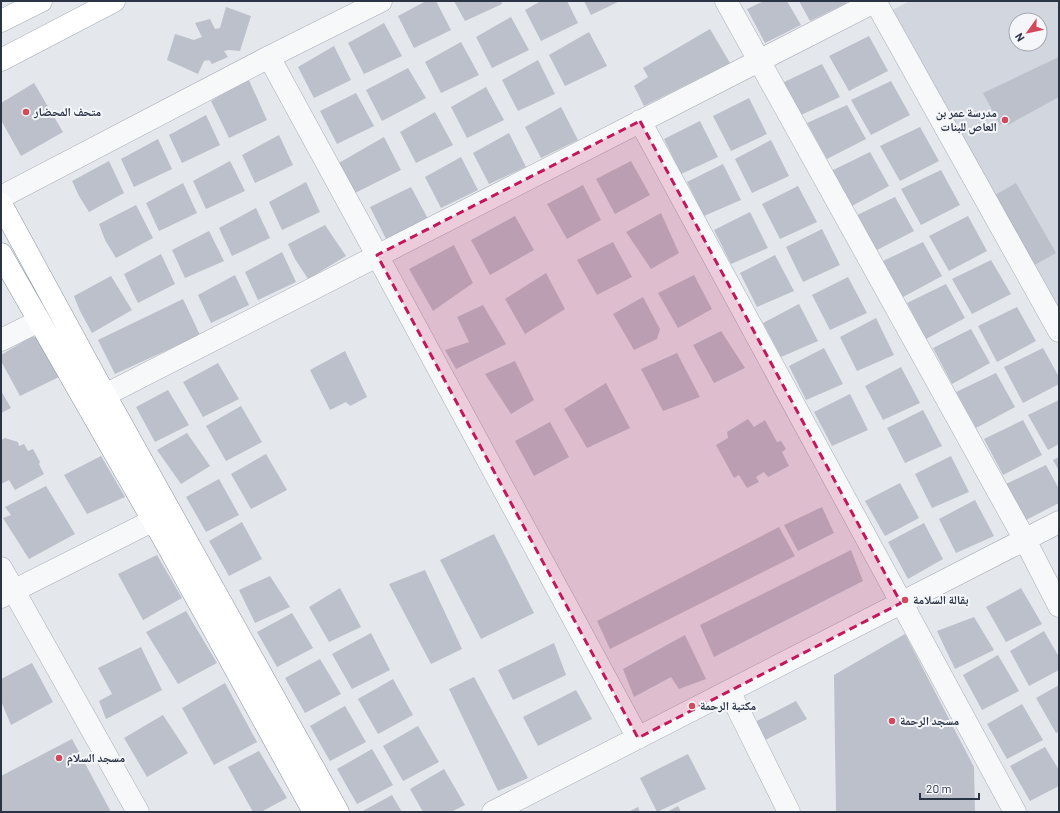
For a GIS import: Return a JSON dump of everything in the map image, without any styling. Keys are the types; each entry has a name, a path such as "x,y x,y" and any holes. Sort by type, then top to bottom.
{"main road":[{"path":"1,21 40,1"},
{"path":"1,60 114,1"},
{"path":"1,204 105,395 338,812"},
{"path":"1,254 172,555 314,812"}],"street":[{"path":"1,197 268,57 380,1"},
{"path":"726,1 1025,540 1059,606"},
{"path":"105,395 875,1 1059,331"},
{"path":"268,57 377,255 638,738"},
{"path":"640,121 1015,812"},
{"path":"1,340 40,321"},
{"path":"7,594 152,521"},
{"path":"493,812 1059,522"},
{"path":"1,568 7,594 138,812"},
{"path":"729,691 789,812"}],"highlighted area":[{"path":"640,121 901,603 638,738 377,255"}],"shaded area":[{"name":"مدرسة عمر بن العاص للبنات","path":"910,1 1059,1 1059,313 890,11"}],"building":[{"path":"426,1 436,1 451,30 414,48 398,16"},
{"path":"454,1 501,1 502,4 465,21"},
{"path":"541,1 567,1 578,23 541,41 525,10"},
{"path":"584,1 620,1 591,15"},
{"path":"764,1 787,1 801,25 765,43 747,9"},
{"path":"799,1 845,1 847,3 810,21"},
{"path":"226,7 251,16 240,51 224,51 228,57 212,64 209,60 204,61 198,74 167,60 175,34 194,40 202,37 195,23 210,19 215,29 220,28"},
{"path":"511,17 529,50 492,68 476,37"},
{"path":"384,23 402,56 364,74 348,43"},
{"path":"710,29 730,63 644,106 634,86 648,77 643,68"},
{"path":"589,32 607,66 565,86 549,55"},
{"path":"869,36 888,71 849,91 829,56"},
{"path":"461,42 479,75 441,93 425,62"},
{"path":"334,46 351,80 314,98 298,67"},
{"path":"1059,57 1059,97 1008,125 1005,121 1000,125 983,93"},
{"path":"538,60 555,94 518,111 502,80"},
{"path":"822,64 840,97 801,115 782,83"},
{"path":"408,68 426,98 382,121 366,90"},
{"path":"248,78 267,120 229,138 211,101"},
{"path":"891,81 910,115 871,135 851,100"},
{"name":"متحف المحضار","path":"34,83 63,132 21,156 1,120 1,103"},
{"path":"486,87 504,120 467,138 451,107"},
{"path":"356,93 374,126 337,144 320,111"},
{"path":"749,98 767,134 731,151 713,116"},
{"path":"847,105 866,139 827,159 807,123"},
{"path":"561,107 578,140 541,158 525,127"},
{"path":"435,112 453,145 416,163 400,132"},
{"path":"206,115 220,145 182,163 169,135"},
{"path":"700,121 718,157 681,174 664,139"},
{"path":"920,127 939,161 900,181 880,146"},
{"path":"509,133 526,167 489,184 473,153"},
{"path":"279,135 293,165 255,183 242,155"},
{"path":"384,137 401,170 355,193 337,164"},
{"path":"158,139 172,169 134,187 121,159"},
{"path":"771,140 789,176 752,193 735,159"},
{"path":"870,152 889,186 850,207 831,171"},
{"path":"461,157 478,190 441,208 425,177"},
{"path":"109,161 124,193 89,212 72,181"},
{"path":"230,161 245,191 206,209 193,181"},
{"path":"631,161 650,195 615,214 596,179"},
{"path":"723,164 741,200 704,216 687,182"},
{"path":"941,170 960,205 921,225 901,189"},
{"path":"306,182 320,212 282,230 269,202"},
{"path":"183,183 197,213 159,231 146,203"},
{"path":"1016,183 1056,253 1033,266 993,196"},
{"path":"583,185 601,220 567,239 547,204"},
{"path":"798,186 817,222 780,239 762,204"},
{"path":"411,187 428,219 386,239 370,207"},
{"path":"895,197 914,231 875,251 855,216"},
{"path":"136,205 153,238 116,258 105,240 99,224"},
{"path":"256,208 270,238 232,256 219,228"},
{"path":"750,212 768,248 731,264 714,230"},
{"path":"661,213 679,253 651,269 626,232"},
{"path":"515,216 534,250 490,275 471,240"},
{"path":"968,216 987,251 949,271 929,236"},
{"path":"325,225 346,256 308,279 295,259 288,244"},
{"path":"822,229 840,265 803,282 786,247"},
{"path":"209,231 224,261 185,278 172,250"},
{"path":"613,242 632,277 597,295 577,260"},
{"path":"923,242 942,276 903,297 883,261"},
{"path":"454,245 473,283 433,311 409,269"},
{"path":"282,252 296,282 258,300 245,272"},
{"path":"161,254 175,284 138,303 124,274"},
{"path":"775,255 794,291 757,307 740,273"},
{"path":"991,260 1011,294 972,314 952,279"},
{"path":"546,273 565,309 525,334 505,299"},
{"path":"235,275 249,305 211,323 198,295"},
{"path":"694,275 712,309 678,328 658,293"},
{"path":"111,276 132,310 92,333 74,296"},
{"path":"848,277 867,313 830,330 812,295"},
{"path":"946,284 965,318 926,339 907,303"},
{"path":"643,297 660,329 657,339 634,350 613,314"},
{"path":"183,299 200,335 115,374 98,340"},
{"path":"799,304 818,341 781,357 763,323"},
{"path":"483,305 506,344 456,369 445,350 469,342 457,317"},
{"path":"1017,307 1036,341 997,362 978,326"},
{"path":"876,318 894,355 857,371 840,337"},
{"path":"971,329 990,363 952,384 933,348"},
{"path":"721,331 745,368 714,383 693,345"},
{"path":"31,337 39,337 61,376 20,396 1,361 1,355"},
{"path":"824,348 843,384 806,400 789,366"},
{"path":"1043,348 1059,377 1059,384 1023,403 1004,367"},
{"path":"345,351 367,397 350,406 346,402 330,410 310,370"},
{"path":"677,353 700,397 663,411 641,369"},
{"path":"515,361 534,400 511,414 485,374"},
{"path":"218,363 239,399 203,417 183,382"},
{"path":"901,367 920,403 883,420 865,386"},
{"path":"996,373 1015,407 976,428 956,392"},
{"path":"606,383 630,428 587,448 564,409"},
{"path":"168,390 189,425 155,442 136,407"},
{"path":"1,391 11,408 1,413"},
{"path":"850,394 868,430 832,446 814,412"},
{"path":"1059,400 1059,444 1048,450 1028,415"},
{"path":"241,406 262,442 226,461 206,426"},
{"path":"923,410 942,446 905,463 887,428"},
{"path":"748,419 754,427 765,420 777,442 781,441 786,449 782,452 789,466 768,477 764,472 756,477 759,482 747,488 739,475 734,478 716,445 728,438 727,432"},
{"path":"1023,420 1042,455 1003,475 984,439"},
{"path":"550,422 569,457 534,476 515,441"},
{"path":"187,433 210,466 181,484 157,450"},
{"path":"5,438 18,442 19,446 24,444 28,451 33,449 44,474 15,490 9,480 1,484 1,440"},
{"path":"266,454 287,490 251,509 231,474"},
{"path":"101,456 125,497 87,514 64,475"},
{"path":"951,456 969,492 932,508 915,474"},
{"path":"1059,457 1059,471 1053,460"},
{"path":"1046,465 1059,489 1059,503 1026,520 1006,484"},
{"path":"219,479 239,515 206,532 186,497"},
{"path":"900,483 919,518 885,536 865,501"},
{"path":"46,486 75,534 29,559 3,518 11,515 5,507"},
{"path":"975,500 994,536 956,553 939,519"},
{"path":"822,507 834,533 798,551 784,525"},
{"path":"242,522 262,559 229,576 209,541"},
{"path":"924,523 943,559 908,579 888,542"},
{"path":"779,527 795,556 610,649 597,621"},
{"path":"494,534 534,613 481,639 440,560"},
{"path":"851,550 863,581 714,657 700,625"},
{"path":"157,555 182,598 143,620 118,574"},
{"path":"425,570 462,649 431,664 389,584"},
{"path":"270,576 290,607 255,623 239,590"},
{"path":"340,588 361,627 329,642 309,607"},
{"path":"1021,588 1042,624 1006,642 986,607"},
{"path":"186,611 217,663 178,684 146,632"},
{"path":"292,613 313,648 277,667 257,632"},
{"path":"974,617 994,650 955,669 937,631"},
{"path":"1044,631 1059,657 1059,670 1029,686 1010,651"},
{"path":"371,633 390,670 352,689 332,654"},
{"name":"مسجد الرحمة","path":"905,634 974,767 975,812 836,812 834,675"},
{"path":"685,635 706,679 679,689 671,677 634,697 623,669"},
{"path":"554,643 566,675 513,700 498,670"},
{"path":"141,647 162,690 106,719 99,701 112,694 98,668"},
{"path":"998,655 1019,691 982,710 963,675"},
{"path":"320,659 341,694 305,713 285,678"},
{"path":"32,663 53,702 11,725 1,701 1,679"},
{"path":"474,677 528,778 498,791 449,689"},
{"path":"393,679 413,715 378,734 358,699"},
{"path":"225,683 257,742 214,765 182,708"},
{"path":"1059,685 1059,732 1056,733 1036,698"},
{"path":"576,690 592,719 538,746 523,717"},
{"path":"796,701 807,719 763,741 753,723"},
{"path":"1022,704 1043,740 1007,759 987,724"},
{"path":"345,706 366,742 330,761 310,726"},
{"path":"163,715 188,753 147,777 124,738"},
{"path":"418,726 439,762 403,781 383,746"},
{"name":"مسجد السلام","path":"72,739 111,812 1,812 1,776"},
{"path":"1045,747 1059,770 1059,786 1030,801 1010,766"},
{"path":"372,749 393,785 357,804 337,769"},
{"path":"259,751 287,798 261,812 253,812 228,767"},
{"path":"688,754 706,789 657,812 640,778"},
{"path":"444,769 465,805 451,812 423,812 410,789"},
{"path":"392,795 402,812 361,812"},
{"path":"678,806 681,812 667,812"},
{"path":"638,807 640,812 628,812"}],"place":[{"name":"متحف المحضار","path":"26,112"},
{"name":"مدرسة عمر بن العاص للبنات","path":"1005,120"},
{"name":"بقالة السلامة","path":"905,600"},
{"name":"مكتبة الرحمة","path":"692,706"},
{"name":"مسجد الرحمة","path":"892,721"},
{"name":"مسجد السلام","path":"59,758"}]}
